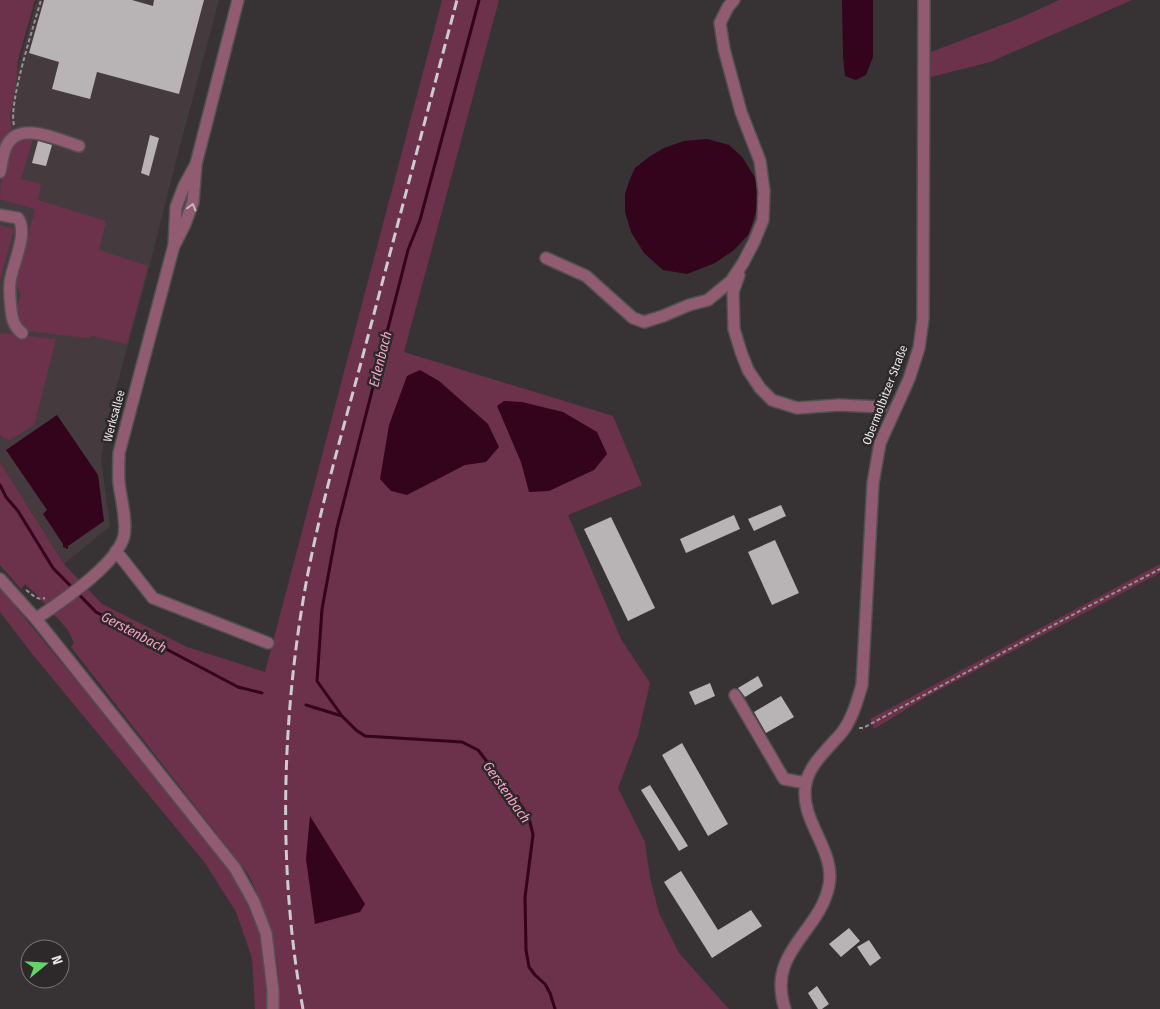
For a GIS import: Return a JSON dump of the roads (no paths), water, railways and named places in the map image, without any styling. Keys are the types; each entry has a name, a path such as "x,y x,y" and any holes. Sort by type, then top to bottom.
{"street":[{"name":"Werksallee","path":"36,619 62,601 108,562 124,538 119,480 119,453 174,246 176,207 184,186 196,164 238,0"},
{"path":"546,258 586,276 633,318 644,322 708,300 731,281 743,263 763,220 764,191 760,161 741,112 724,50 720,23 734,0"},
{"name":"Obermolbitzer Straße","path":"785,1009 781,998 780,982 782,970 789,954 822,906 829,884 830,866 809,815 805,800 806,783 814,765 844,729 854,711 862,685 873,482 880,443 909,379 919,348 923,318 924,0"},
{"path":"0,172 6,146 16,135 33,132 79,146"},
{"path":"0,215 18,218 21,222 22,235 10,280 9,295 12,319 22,333"},
{"path":"743,263 733,292 734,329 744,361 760,388 772,400 797,408 840,405 882,407"},
{"path":"116,551 153,598 268,643"},
{"path":"0,579 36,619 235,868 254,902 266,934 273,1009"},
{"path":"735,695 784,780 806,783"}],"waterway":[{"name":"Erlenbach","path":"342,716 317,681 322,609 337,528 408,250 420,220 479,0"},
{"name":"Gerstenbach","path":"0,485 53,568 96,612 238,687 262,693"},
{"name":"Gerstenbach","path":"306,705 342,716 365,736 462,742 478,750 523,808 530,822 533,835 525,897 526,950 529,967 545,984 555,1009"}],"railway":[{"path":"303,1009 295,960 290,910 286,808 290,706 302,607 331,473 457,0"}]}
